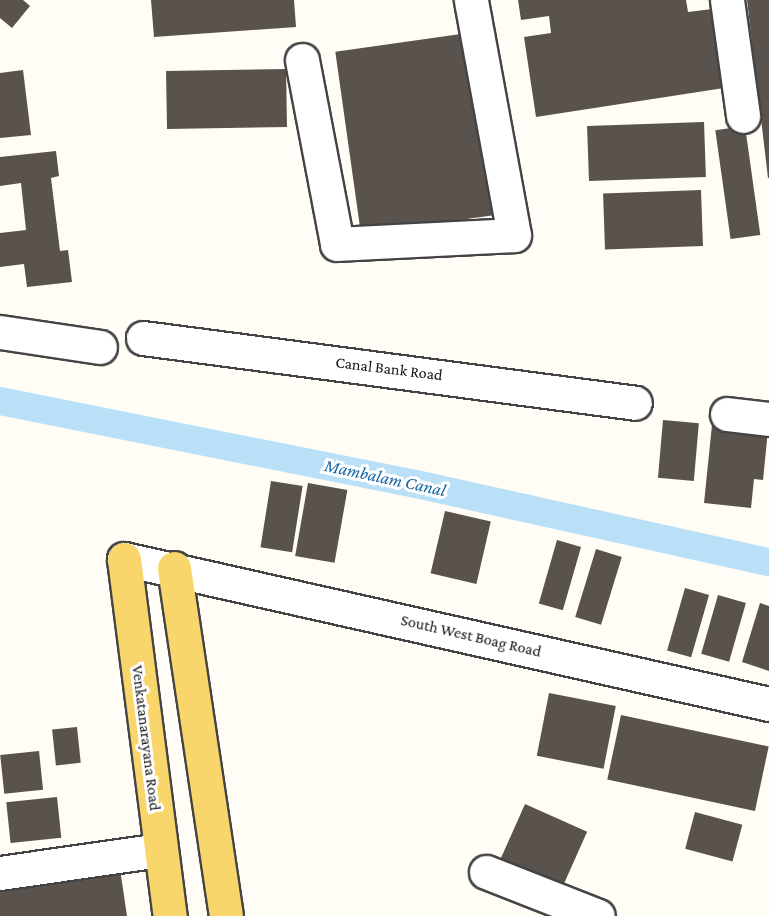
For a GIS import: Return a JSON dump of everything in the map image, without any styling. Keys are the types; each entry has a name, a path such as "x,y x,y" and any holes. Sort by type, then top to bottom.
{"main road":[{"name":"Venkatanarayana Road","path":"124,559 170,916"},
{"path":"174,568 226,916"}],"street":[{"path":"303,60 337,244 514,235 471,0"},
{"path":"727,0 743,116"},
{"path":"0,332 100,347"},
{"name":"Canal Bank Road","path":"143,338 635,403"},
{"path":"727,414 769,419"},
{"name":"South West Boag Road","path":"124,559 174,568 769,704"},
{"path":"0,873 160,850"},
{"path":"486,872 598,916"}],"building":[{"path":"0,0 23,0 30,6 12,28 0,18"},
{"path":"151,0 294,0 296,27 154,37"},
{"path":"518,0 686,0 688,12 712,9 724,88 536,117 524,37 551,33 549,16 521,20"},
{"path":"747,0 769,0 769,178 768,178"},
{"path":"468,33 494,215 361,234 335,52"},
{"path":"286,69 287,127 167,129 166,71"},
{"path":"23,70 31,135 0,138 0,73"},
{"path":"704,122 706,177 589,181 587,126"},
{"path":"745,126 760,235 731,239 715,130"},
{"path":"56,151 59,176 51,178 60,251 68,250 72,282 27,287 24,264 0,267 0,233 26,230 21,183 0,186 0,157"},
{"path":"701,190 703,246 605,249 603,193"},
{"path":"663,420 699,423 694,481 658,478"},
{"path":"712,425 768,430 763,480 754,479 751,508 704,503"},
{"path":"271,481 303,486 292,552 261,547"},
{"path":"308,483 347,490 335,563 295,556"},
{"path":"445,511 491,522 476,584 431,573"},
{"path":"557,540 581,547 563,610 539,603"},
{"path":"596,549 622,557 601,625 575,617"},
{"path":"685,588 709,595 691,657 667,650"},
{"path":"718,595 746,603 729,662 701,654"},
{"path":"760,603 769,606 769,671 742,662"},
{"path":"549,693 616,706 604,769 537,756"},
{"path":"621,715 769,746 755,811 607,780"},
{"path":"77,727 81,763 56,765 52,730"},
{"path":"39,751 43,790 4,794 0,755"},
{"path":"57,797 61,838 11,843 6,802"},
{"path":"525,804 587,832 563,886 501,859"},
{"path":"695,812 742,825 732,861 685,849"},
{"path":"120,869 127,916 0,916 0,886"}],"waterway":[{"name":"Mambalam Canal","path":"0,401 416,484 769,562"}]}
